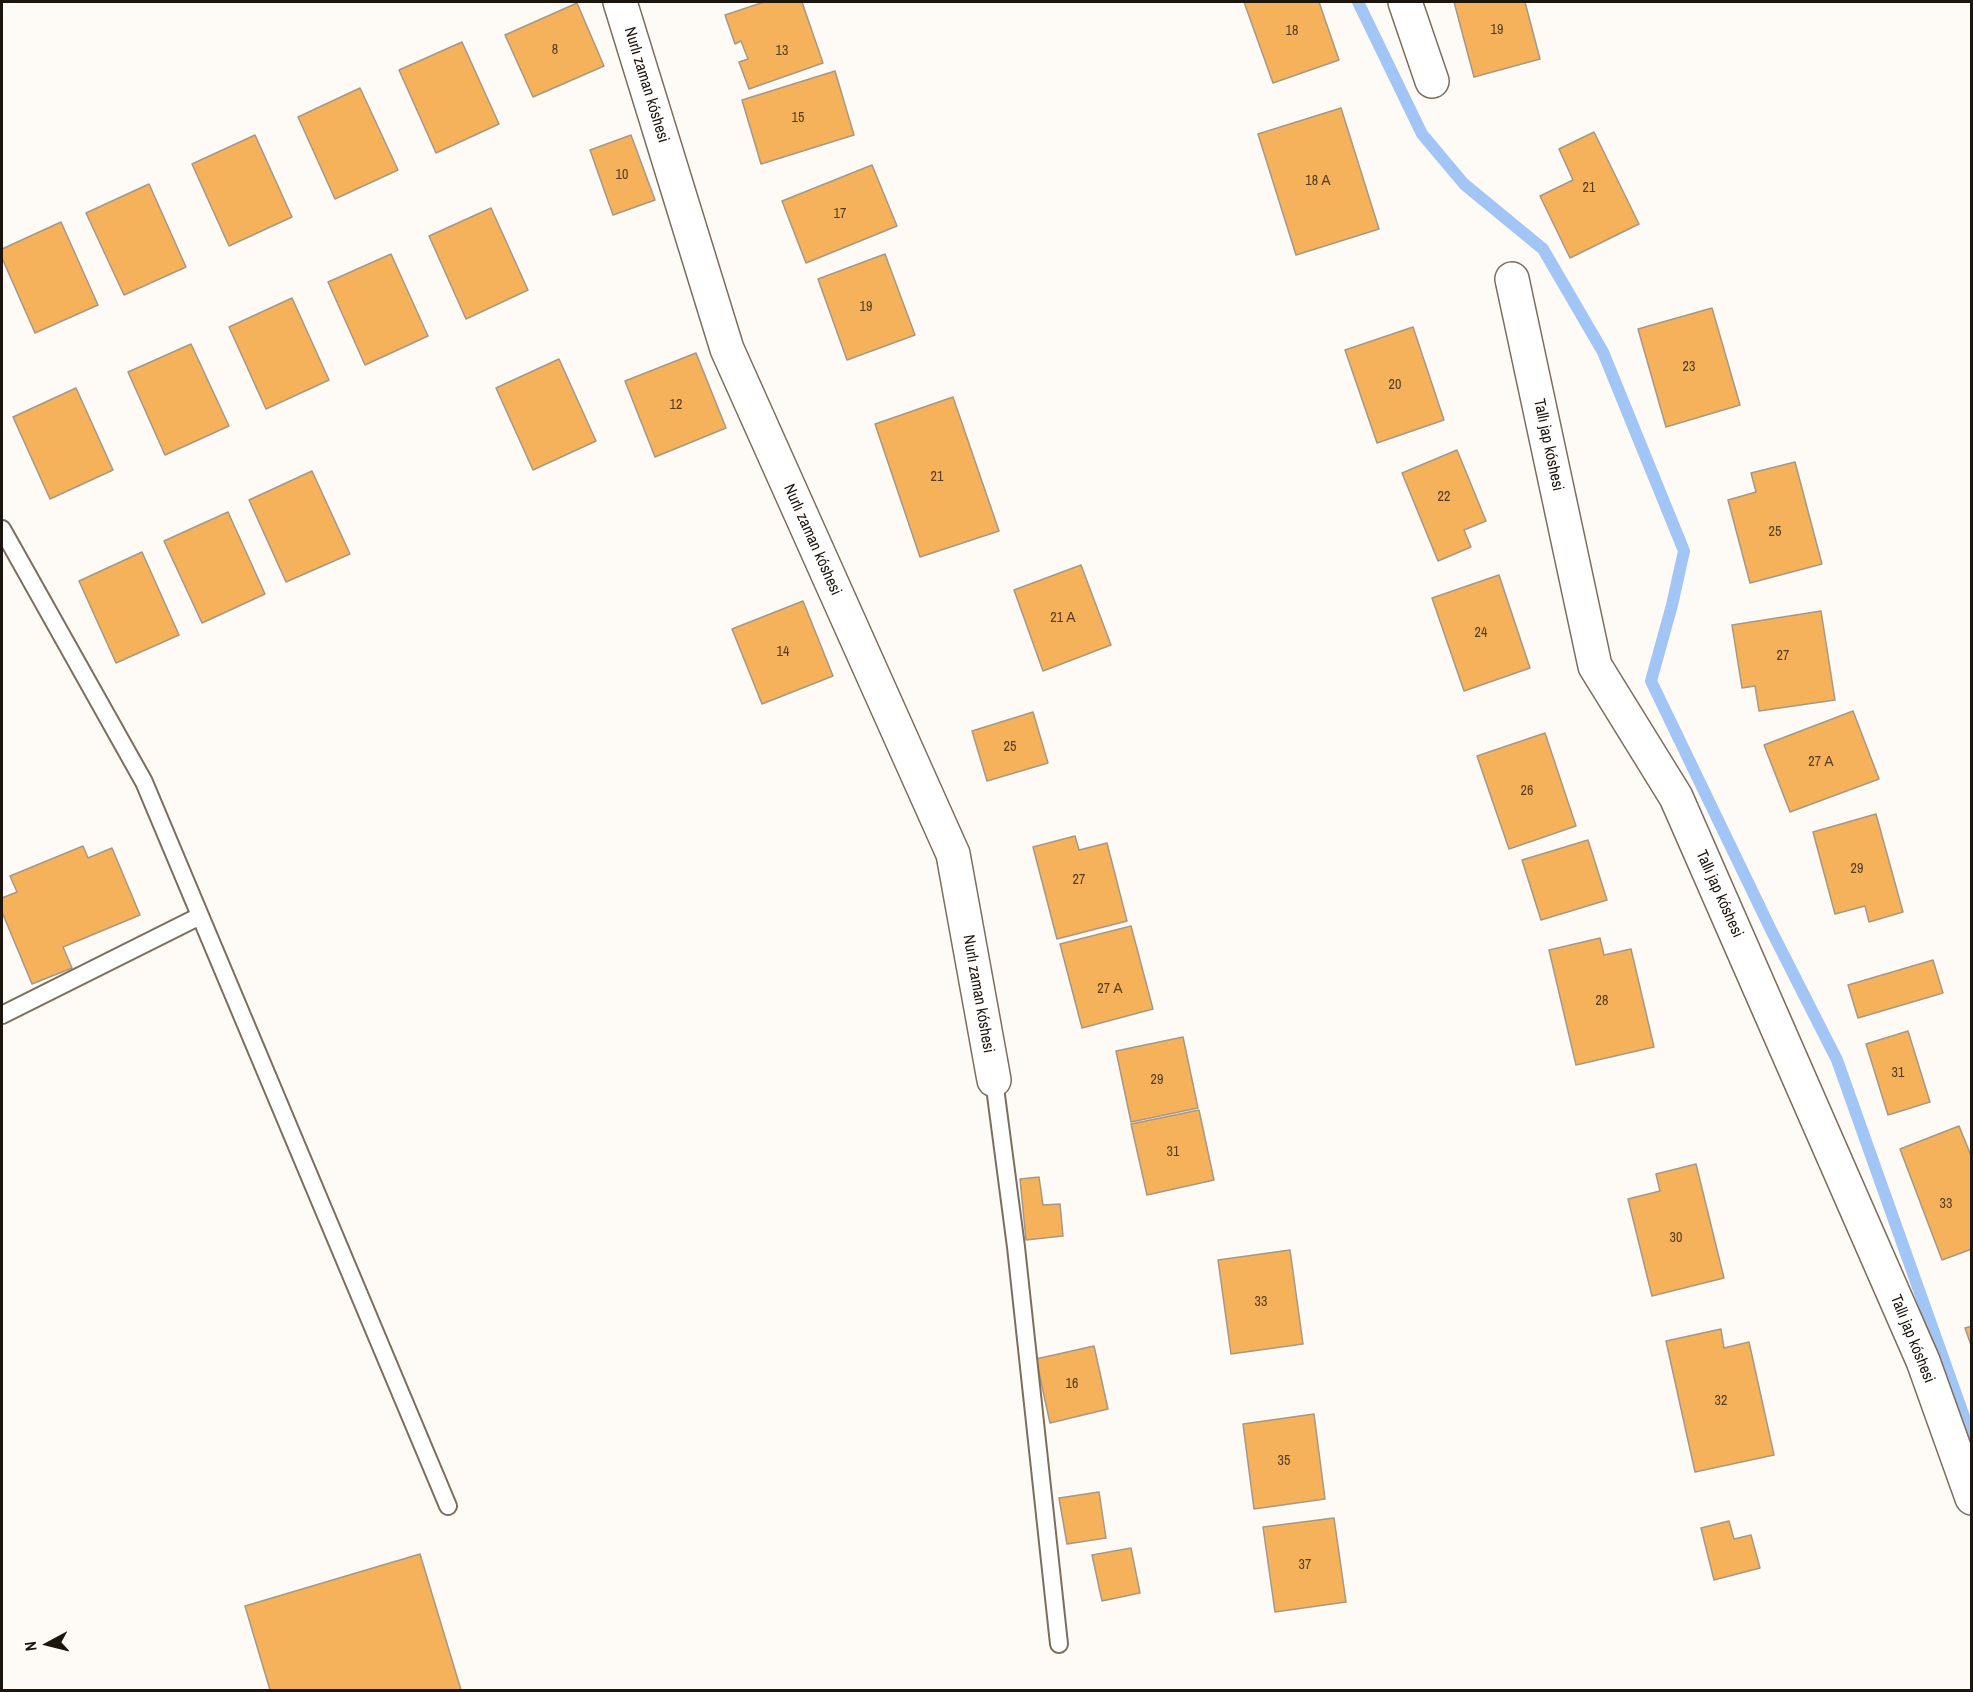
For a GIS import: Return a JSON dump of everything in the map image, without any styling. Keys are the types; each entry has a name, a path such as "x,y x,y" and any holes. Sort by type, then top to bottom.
{"street":[{"name":"Nurlı zaman kóshesi","path":"620,2 727,350 953,854 994,1080"},
{"path":"1405,2 1432,81"},
{"name":"Tallı jap kóshesi","path":"1512,279 1595,666 1676,797 1923,1361 1971,1498"}],"lane":[{"path":"2,529 144,782 448,1506"},
{"path":"2,1016 200,916"},
{"path":"994,1080 1016,1246 1059,1644"}],"building":[{"path":"764,2 802,2 823,63 749,89 739,62 748,59 741,41 735,44 725,15"},
{"path":"1244,2 1319,2 1339,60 1273,83"},
{"path":"1454,2 1525,2 1540,59 1474,77"},
{"path":"577,3 604,66 533,97 505,35"},
{"path":"462,42 499,124 436,153 399,70"},
{"path":"835,71 854,135 761,164 742,100"},
{"path":"360,88 398,170 335,199 298,117"},
{"path":"1341,108 1379,229 1296,255 1258,134"},
{"path":"1594,132 1639,224 1570,258 1540,196 1573,180 1559,149"},
{"path":"255,135 292,217 229,246 192,164"},
{"path":"631,135 655,200 613,215 590,150"},
{"path":"872,165 897,226 806,263 782,201"},
{"path":"149,184 186,267 124,295 86,213"},
{"path":"491,208 528,290 466,319 429,236"},
{"path":"61,222 98,305 35,333 2,258 2,249"},
{"path":"391,254 428,336 365,365 328,282"},
{"path":"885,254 915,335 847,360 818,279"},
{"path":"292,298 329,380 266,409 229,327"},
{"path":"1712,308 1740,405 1666,427 1638,329"},
{"path":"1413,327 1444,420 1377,443 1345,350"},
{"path":"191,344 229,426 165,455 128,372"},
{"path":"696,353 726,428 655,457 625,381"},
{"path":"559,359 596,441 533,470 496,388"},
{"path":"76,388 113,470 50,499 13,417"},
{"path":"953,397 999,531 920,557 875,424"},
{"path":"1457,450 1486,521 1464,530 1471,547 1438,561 1402,473"},
{"path":"1795,462 1822,564 1750,583 1728,500 1756,492 1751,473"},
{"path":"312,471 350,554 286,582 249,500"},
{"path":"228,512 265,594 202,623 164,541"},
{"path":"142,552 179,635 116,663 79,581"},
{"path":"1081,565 1111,645 1043,671 1014,590"},
{"path":"1499,575 1530,668 1464,691 1432,598"},
{"path":"803,601 833,676 762,704 732,629"},
{"path":"1821,611 1835,700 1759,711 1755,686 1742,688 1732,625"},
{"path":"1853,711 1879,779 1790,812 1764,745"},
{"path":"1033,712 1048,763 987,781 972,731"},
{"path":"1545,733 1576,826 1509,849 1477,756"},
{"path":"1876,814 1903,912 1869,922 1865,906 1835,914 1813,832"},
{"path":"1075,836 1079,850 1107,843 1127,921 1057,939 1033,847"},
{"path":"1588,840 1607,900 1541,920 1522,860"},
{"path":"83,846 88,858 112,848 140,915 63,947 72,968 32,984 2,912 2,898 17,892 10,876"},
{"path":"1131,926 1153,1009 1082,1028 1060,944"},
{"path":"1600,938 1604,955 1631,949 1654,1047 1576,1065 1549,950"},
{"path":"1933,960 1943,993 1858,1018 1848,985"},
{"path":"1908,1031 1930,1102 1888,1115 1866,1044"},
{"path":"1183,1037 1198,1108 1131,1122 1116,1051"},
{"path":"1199,1110 1214,1180 1147,1195 1131,1124"},
{"path":"1959,1126 1972,1158 1972,1249 1942,1260 1900,1149"},
{"path":"1696,1164 1724,1278 1652,1296 1628,1199 1660,1191 1656,1174"},
{"path":"1039,1177 1043,1205 1060,1204 1063,1236 1026,1240 1020,1179"},
{"path":"1290,1250 1303,1344 1231,1354 1218,1260"},
{"path":"1972,1326 1972,1348 1965,1328"},
{"path":"1721,1329 1724,1348 1749,1342 1774,1455 1695,1472 1666,1341"},
{"path":"1094,1346 1108,1409 1050,1423 1036,1359"},
{"path":"1314,1414 1325,1499 1254,1509 1243,1424"},
{"path":"1099,1492 1106,1538 1067,1544 1059,1498"},
{"path":"1334,1518 1346,1602 1275,1612 1263,1527"},
{"path":"1729,1521 1734,1539 1751,1535 1760,1568 1714,1580 1701,1528"},
{"path":"1131,1548 1140,1593 1102,1601 1092,1555"},
{"path":"420,1554 461,1690 270,1690 245,1606"}],"waterway":[{"path":"1358,2 1422,134 1464,184 1543,249 1603,352 1684,551 1651,681 1771,930 1837,1060 1972,1439"}]}
